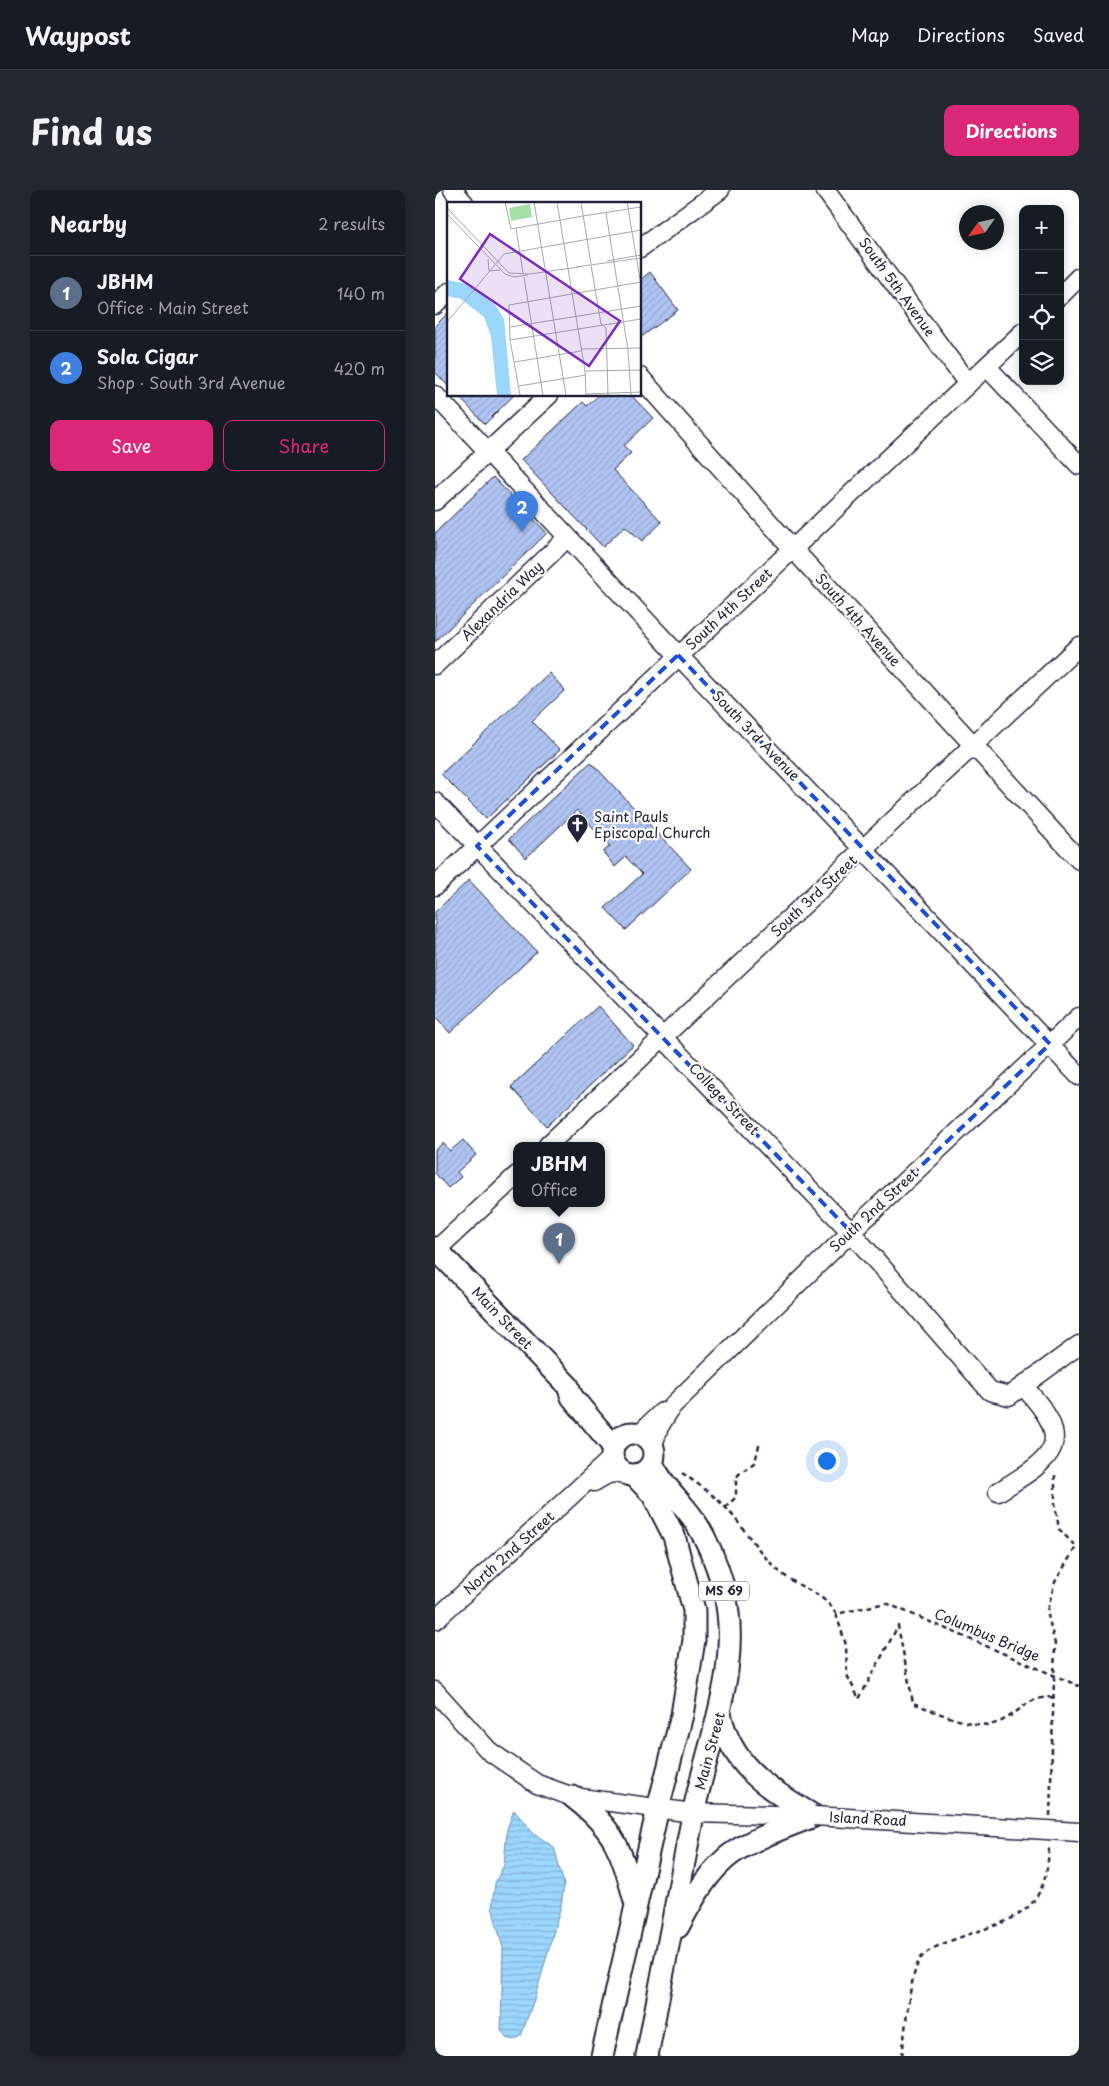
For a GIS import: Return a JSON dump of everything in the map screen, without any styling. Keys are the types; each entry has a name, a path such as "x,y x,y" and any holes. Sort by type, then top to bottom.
{"main road":[{"name":"Main Street","path":"435,1248 567,1386 580,1390 632,1454 657,1475 701,1532 718,1568 728,1608 730,1643 728,1672 720,1713 693,1813 670,1943 647,2056"},
{"name":"Main Street","path":"602,2055 689,1677 694,1640 694,1610 681,1556 667,1519 632,1454"},
{"path":"720,1713 728,1743 754,1775 772,1790 814,1816"},
{"path":"573,1797 596,1815 619,1847 636,1904"},
{"path":"670,1943 699,1890 725,1859 766,1836 814,1816"}],"street":[{"path":"453,190 463,202"},
{"path":"641,247 720,190"},
{"name":"South 5th Avenue","path":"825,190 968,384"},
{"path":"1061,295 1079,278"},
{"path":"435,305 447,294"},
{"name":"South 4th Street","path":"435,886 678,655 1019,336"},
{"path":"987,367 1079,465"},
{"name":"South 4th Avenue","path":"641,378 793,549 1079,860"},
{"name":"South 3rd Avenue","path":"435,395 489,450 678,655 1079,1076"},
{"path":"435,501 548,396"},
{"name":"Alexandria Way","path":"435,665 569,537"},
{"name":"South 3rd Street","path":"551,1142 1079,646"},
{"name":"College Street","path":"435,802 851,1232 990,1391 1016,1391"},
{"name":"South 2nd Street","path":"632,1454 659,1427 672,1406 851,1232 1079,1017"},
{"path":"435,1248 513,1179"},
{"path":"998,1492 1035,1469 1052,1452 1055,1436 1044,1408 1016,1391 1079,1344"},
{"name":"North 2nd Street","path":"435,1620 583,1487 632,1454"},
{"name":"Island Road","path":"435,1691 489,1752 537,1784 573,1797 693,1813 814,1816 1079,1832"}],"path":[{"path":"725,1508 736,1497 738,1475 757,1457 760,1441"},
{"path":"1050,1824 1055,1644 1047,1611 1055,1582 1076,1547 1059,1529 1055,1505 1057,1481 1052,1452"},
{"path":"683,1473 725,1508 771,1563 787,1578 811,1590 831,1605 836,1614 846,1645 847,1675 859,1699 898,1626 913,1703 974,1724 998,1723 1037,1697 1055,1697"},
{"name":"Columbus Bridge","path":"836,1614 886,1603 1079,1686"},
{"path":"903,2056 915,1973 921,1957 937,1946 1014,1918 1032,1904 1040,1895 1047,1879 1049,1844"}],"highlighted area":[{"path":"678,655 1050,1044 851,1232 477,846"}],"water":[{"path":"514,1810 533,1833 554,1847 564,1885 561,1906 536,1994 521,2036 514,2040 507,2038 501,2030 503,1948 492,1907 495,1883 504,1865 507,1829"}],"building":[{"path":"650,272 678,310 641,337 641,279"},
{"path":"447,314 447,385 435,372 435,326"},
{"path":"458,396 513,396 485,424"},
{"path":"598,396 632,396 653,418 624,446 631,453 613,470 662,522 642,541 625,526 603,547 521,460 583,402 587,406"},
{"path":"493,477 547,533 435,642 435,533"},
{"path":"549,673 565,690 532,721 560,750 486,819 441,774"},
{"path":"591,762 691,869 626,930 605,908 642,874 626,857 615,867 603,852 610,846 577,810 526,858 509,839"},
{"path":"469,880 537,952 450,1033 435,1016 435,912"},
{"path":"598,1006 633,1045 547,1126 511,1087"},
{"path":"463,1140 476,1155 457,1172 461,1177 448,1188 435,1173 435,1150 443,1143 450,1151"}],"place":[{"name":"Sola Cigar","path":"522,532"},
{"name":"Saint Pauls Episcopal Church","path":"578,844"},
{"name":"JBHM","path":"559,1264"}]}
